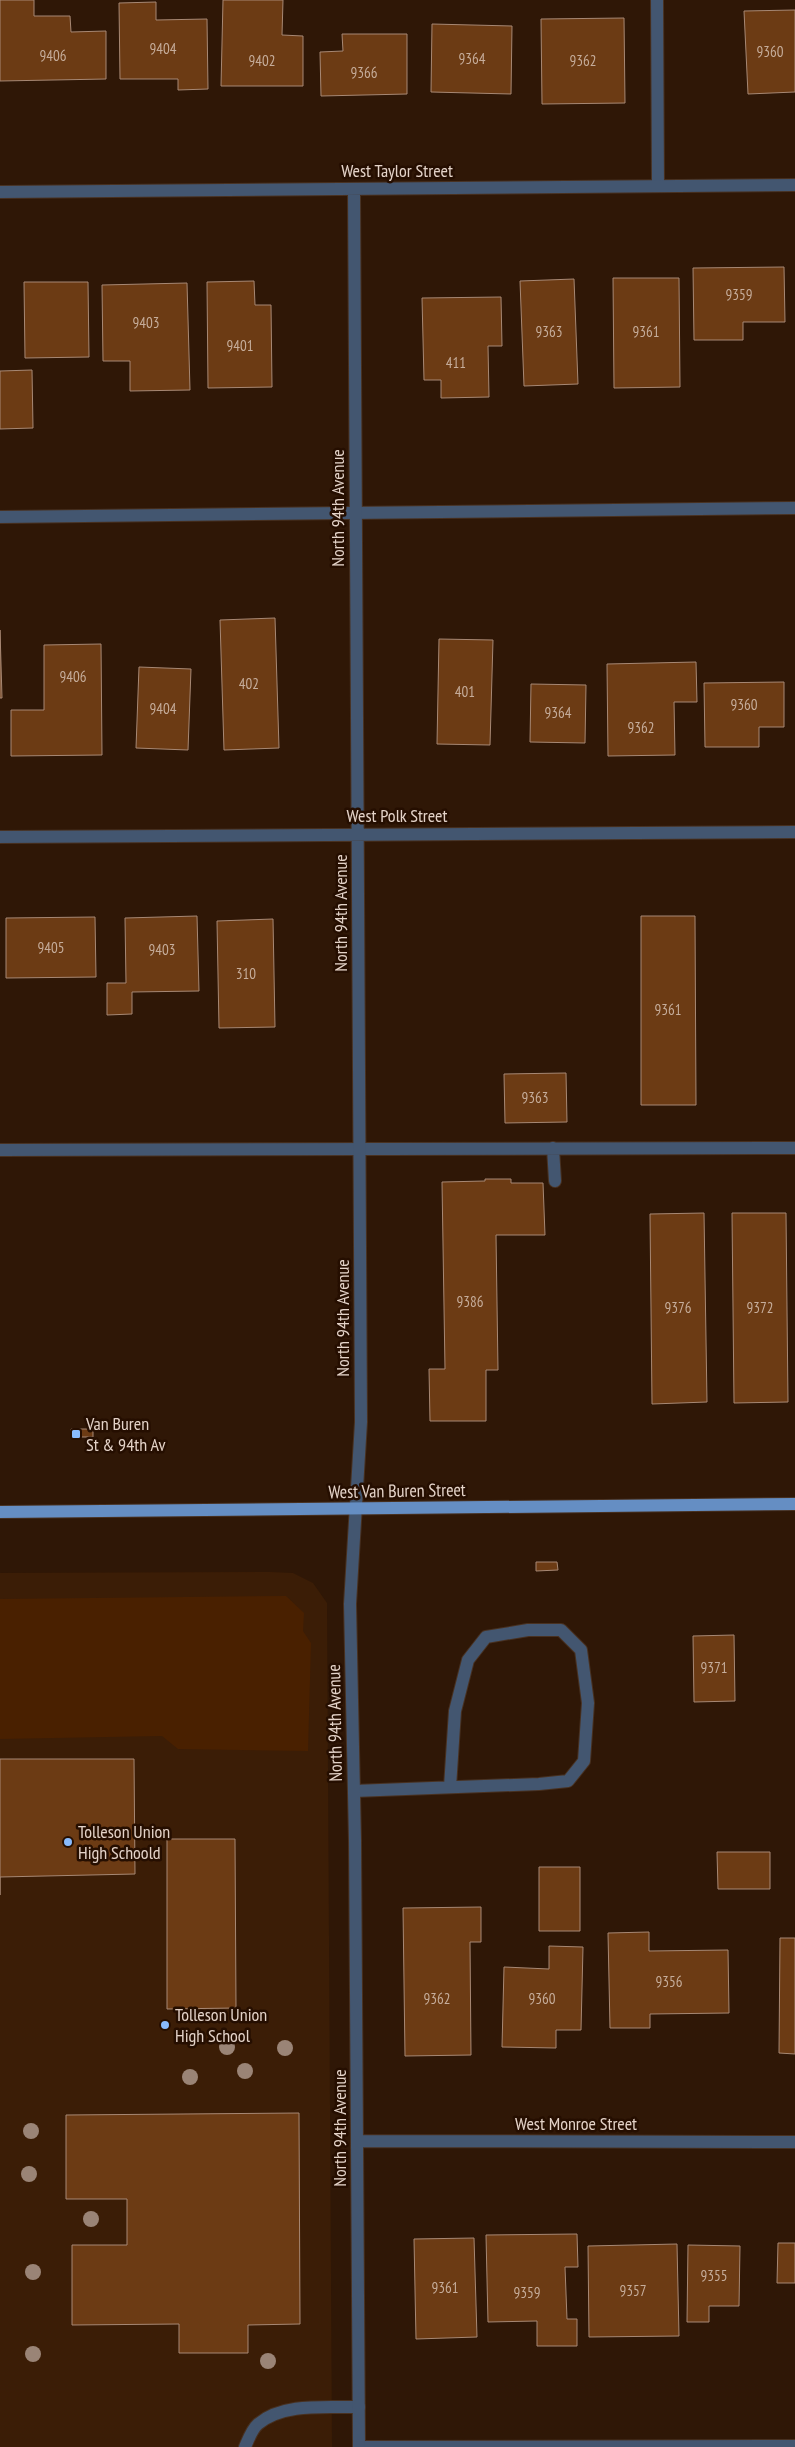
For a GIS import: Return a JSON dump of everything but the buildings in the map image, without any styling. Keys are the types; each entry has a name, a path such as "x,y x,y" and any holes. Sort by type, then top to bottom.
{"main road":[{"name":"West Van Buren Street","path":"0,1512 795,1504"}],"street":[{"path":"657,0 658,186"},
{"name":"West Taylor Street","path":"0,192 795,185"},
{"name":"North 94th Avenue","path":"354,189 361,1422 350,1604 358,2141 359,2447"},
{"path":"0,517 795,508"},
{"name":"West Polk Street","path":"0,837 358,833 795,832"},
{"path":"553,1148 555,1181"},
{"path":"0,1150 795,1148"},
{"path":"354,1791 539,1784 568,1781 584,1761 588,1703 581,1650 561,1630 528,1630 486,1637 468,1660 455,1711 450,1787"},
{"name":"West Monroe Street","path":"358,2141 795,2142"},
{"path":"244,2447 257,2424 281,2412 307,2408 359,2407"},
{"path":"359,2447 795,2446"}],"shaded area":[{"name":"Tolleson Union High School","path":"0,1573 293,1573 313,1583 327,1603 332,2447 0,2447"},
{"path":"286,1596 304,1613 303,1631 311,1643 308,1751 178,1749 162,1736 0,1739 0,1599"}],"place":[{"name":"Van Buren St & 94th Av","path":"76,1434"},
{"name":"Tolleson Union High Schoold","path":"68,1842"},
{"name":"Tolleson Union High School","path":"165,2025"}]}
